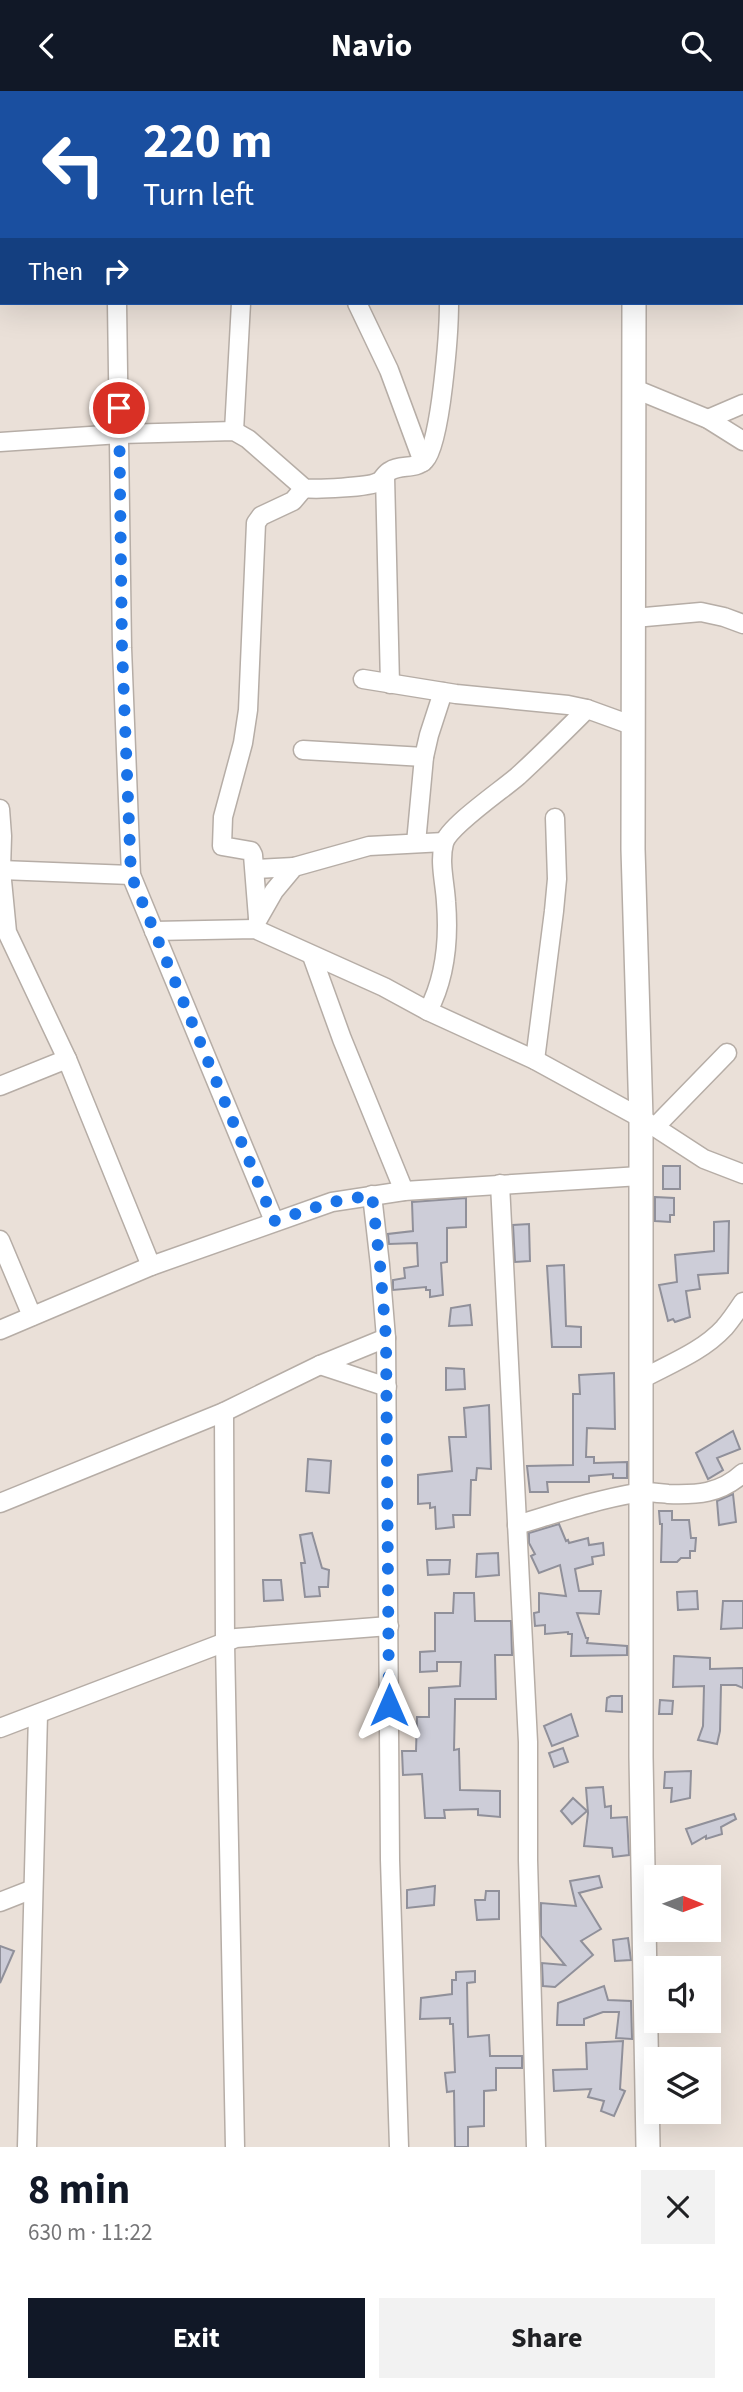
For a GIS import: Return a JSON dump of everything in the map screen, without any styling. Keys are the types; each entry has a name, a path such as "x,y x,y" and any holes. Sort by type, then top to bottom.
{"street":[{"path":"117,305 122,648 131,875 274,1221"},
{"path":"234,431 241,305"},
{"path":"358,305 389,370 423,462"},
{"path":"0,442 120,434 234,431 248,439 304,488 310,490 378,482 390,470 418,466 428,456 434,442 449,305"},
{"path":"634,305 633,862 648,1123 640,1176 640,1757 648,2147"},
{"path":"635,389 708,419 743,441"},
{"path":"708,419 743,404"},
{"path":"384,475 390,684"},
{"path":"257,923 256,869 251,852 222,846 221,833 226,802 243,743 248,710 256,523 261,516 293,501 304,488"},
{"path":"634,618 701,612 743,624"},
{"path":"363,679 443,692 568,705 634,726"},
{"path":"416,843 424,757 443,692"},
{"path":"428,1011 444,966 444,842 452,830 516,778 587,709"},
{"path":"303,750 424,757"},
{"path":"0,809 4,934 67,1059 151,1266"},
{"path":"535,1060 554,911 555,818"},
{"path":"256,869 294,867 369,846 444,842"},
{"path":"257,923 274,891 294,867"},
{"path":"1,870 131,875"},
{"path":"154,931 257,923 312,956 384,987 428,1011 535,1060 648,1123 704,1159 743,1174"},
{"path":"312,956 342,1039 404,1191"},
{"path":"648,1123 727,1053"},
{"path":"0,1086 67,1059"},
{"path":"0,1330 151,1266 332,1202 404,1191 640,1176"},
{"path":"500,1184 528,1742 528,1860 536,2147"},
{"path":"372,1195 386,1338 390,1860 399,2147"},
{"path":"0,1240 32,1316"},
{"path":"640,1380 709,1341 723,1329 743,1302"},
{"path":"0,1503 224,1412 320,1364 386,1338"},
{"path":"320,1364 387,1387"},
{"path":"224,1412 225,1643 235,2147"},
{"path":"517,1525 571,1508 640,1492 707,1493 722,1489 743,1473"},
{"path":"0,1728 250,1635 389,1626"},
{"path":"27,2147 38,1714"},
{"path":"0,1902 33,1889"}],"building":[{"path":"663,1166 680,1166 680,1189 663,1189"},
{"path":"655,1197 674,1198 674,1215 670,1215 670,1222 655,1221"},
{"path":"466,1198 466,1227 447,1228 447,1262 441,1263 443,1295 430,1297 430,1290 426,1290 426,1287 393,1290 393,1280 405,1278 404,1268 418,1266 417,1243 389,1244 388,1234 413,1231 412,1202"},
{"path":"729,1221 728,1273 698,1275 700,1289 686,1291 690,1317 675,1322 673,1319 668,1321 659,1285 677,1282 675,1255 714,1251 714,1222"},
{"path":"529,1224 530,1261 515,1262 513,1225"},
{"path":"564,1265 566,1326 581,1327 581,1347 552,1347 547,1266"},
{"path":"470,1305 472,1325 449,1326 451,1308"},
{"path":"446,1368 464,1369 465,1389 446,1390"},
{"path":"614,1373 615,1429 587,1428 586,1457 594,1457 594,1463 627,1462 627,1478 613,1478 613,1474 589,1476 589,1482 547,1482 548,1492 530,1492 527,1466 573,1465 573,1394 580,1394 579,1375"},
{"path":"489,1405 491,1469 477,1468 476,1480 471,1480 470,1515 453,1515 454,1527 436,1529 435,1507 430,1508 430,1503 418,1504 418,1475 452,1471 449,1437 466,1437 464,1408"},
{"path":"733,1431 740,1449 717,1458 723,1470 708,1479 696,1453"},
{"path":"308,1459 331,1461 329,1493 306,1491"},
{"path":"733,1494 736,1522 719,1525 717,1501"},
{"path":"659,1511 672,1511 672,1520 689,1520 691,1538 696,1538 695,1551 690,1551 690,1558 681,1558 677,1562 661,1562 662,1524"},
{"path":"559,1524 569,1543 588,1538 589,1545 603,1543 604,1555 592,1557 593,1564 575,1569 579,1591 601,1591 599,1614 577,1613 588,1638 587,1643 627,1646 627,1655 571,1656 572,1634 545,1634 545,1625 535,1626 534,1613 539,1612 539,1593 566,1596 560,1565 539,1573 531,1556 535,1554 529,1543 529,1533"},
{"path":"312,1533 322,1568 329,1570 328,1587 319,1587 320,1596 305,1597 301,1563 305,1563 300,1535"},
{"path":"498,1553 499,1575 476,1577 477,1554"},
{"path":"427,1560 450,1560 449,1574 428,1575"},
{"path":"263,1580 281,1580 283,1600 264,1601"},
{"path":"697,1591 698,1609 678,1610 677,1592"},
{"path":"454,1593 474,1593 475,1621 511,1621 512,1655 495,1655 496,1699 455,1699 454,1750 459,1749 460,1790 500,1791 500,1817 478,1815 478,1809 444,1810 445,1818 425,1818 422,1774 403,1775 402,1751 416,1751 417,1717 429,1717 429,1688 460,1686 461,1662 437,1662 437,1671 420,1672 420,1652 435,1651 435,1613 453,1613"},
{"path":"723,1601 743,1601 743,1628 721,1629"},
{"path":"674,1656 710,1658 710,1669 743,1668 743,1688 721,1685 720,1731 717,1744 698,1740 703,1726 704,1686 673,1687"},
{"path":"622,1696 622,1712 606,1711 607,1698"},
{"path":"660,1700 673,1701 672,1714 659,1714"},
{"path":"571,1714 578,1736 552,1746 544,1726"},
{"path":"563,1748 568,1762 554,1767 549,1753"},
{"path":"691,1771 690,1798 671,1802 672,1788 664,1788 665,1772"},
{"path":"603,1787 605,1807 611,1806 611,1818 627,1817 629,1855 613,1857 612,1848 584,1846 588,1813 586,1788"},
{"path":"573,1798 587,1811 572,1824 561,1811"},
{"path":"734,1814 736,1819 721,1827 722,1834 706,1839 706,1836 692,1844 686,1829"},
{"path":"599,1876 602,1887 579,1893 601,1929 581,1941 593,1955 555,1987 543,1986 542,1963 565,1965 541,1936 541,1903 576,1906 570,1881"},
{"path":"435,1886 434,1905 407,1908 407,1890"},
{"path":"486,1891 499,1891 499,1919 477,1920 475,1900 485,1900"},
{"path":"628,1938 631,1960 615,1961 613,1940"},
{"path":"0,1946 14,1951 0,1983"},
{"path":"475,1971 475,1982 467,1983 468,2037 489,2035 490,2056 522,2056 522,2068 496,2068 496,2090 484,2091 484,2126 468,2127 468,2147 455,2147 454,2091 447,2092 445,2073 455,2072 453,2024 450,2024 450,2018 420,2019 421,1998 452,1994 452,1980 456,1980 456,1972"},
{"path":"604,1986 608,2000 631,2001 632,2039 616,2038 619,2012 603,2012 584,2019 584,2025 557,2025 558,2003"},
{"path":"623,2041 620,2089 625,2091 614,2116 601,2111 604,2101 588,2097 591,2089 554,2091 553,2070 587,2069 586,2043"}],"route":[{"path":"119,408 122,648 131,875 274,1221 332,1202 372,1195 386,1338 389,1705"}]}
